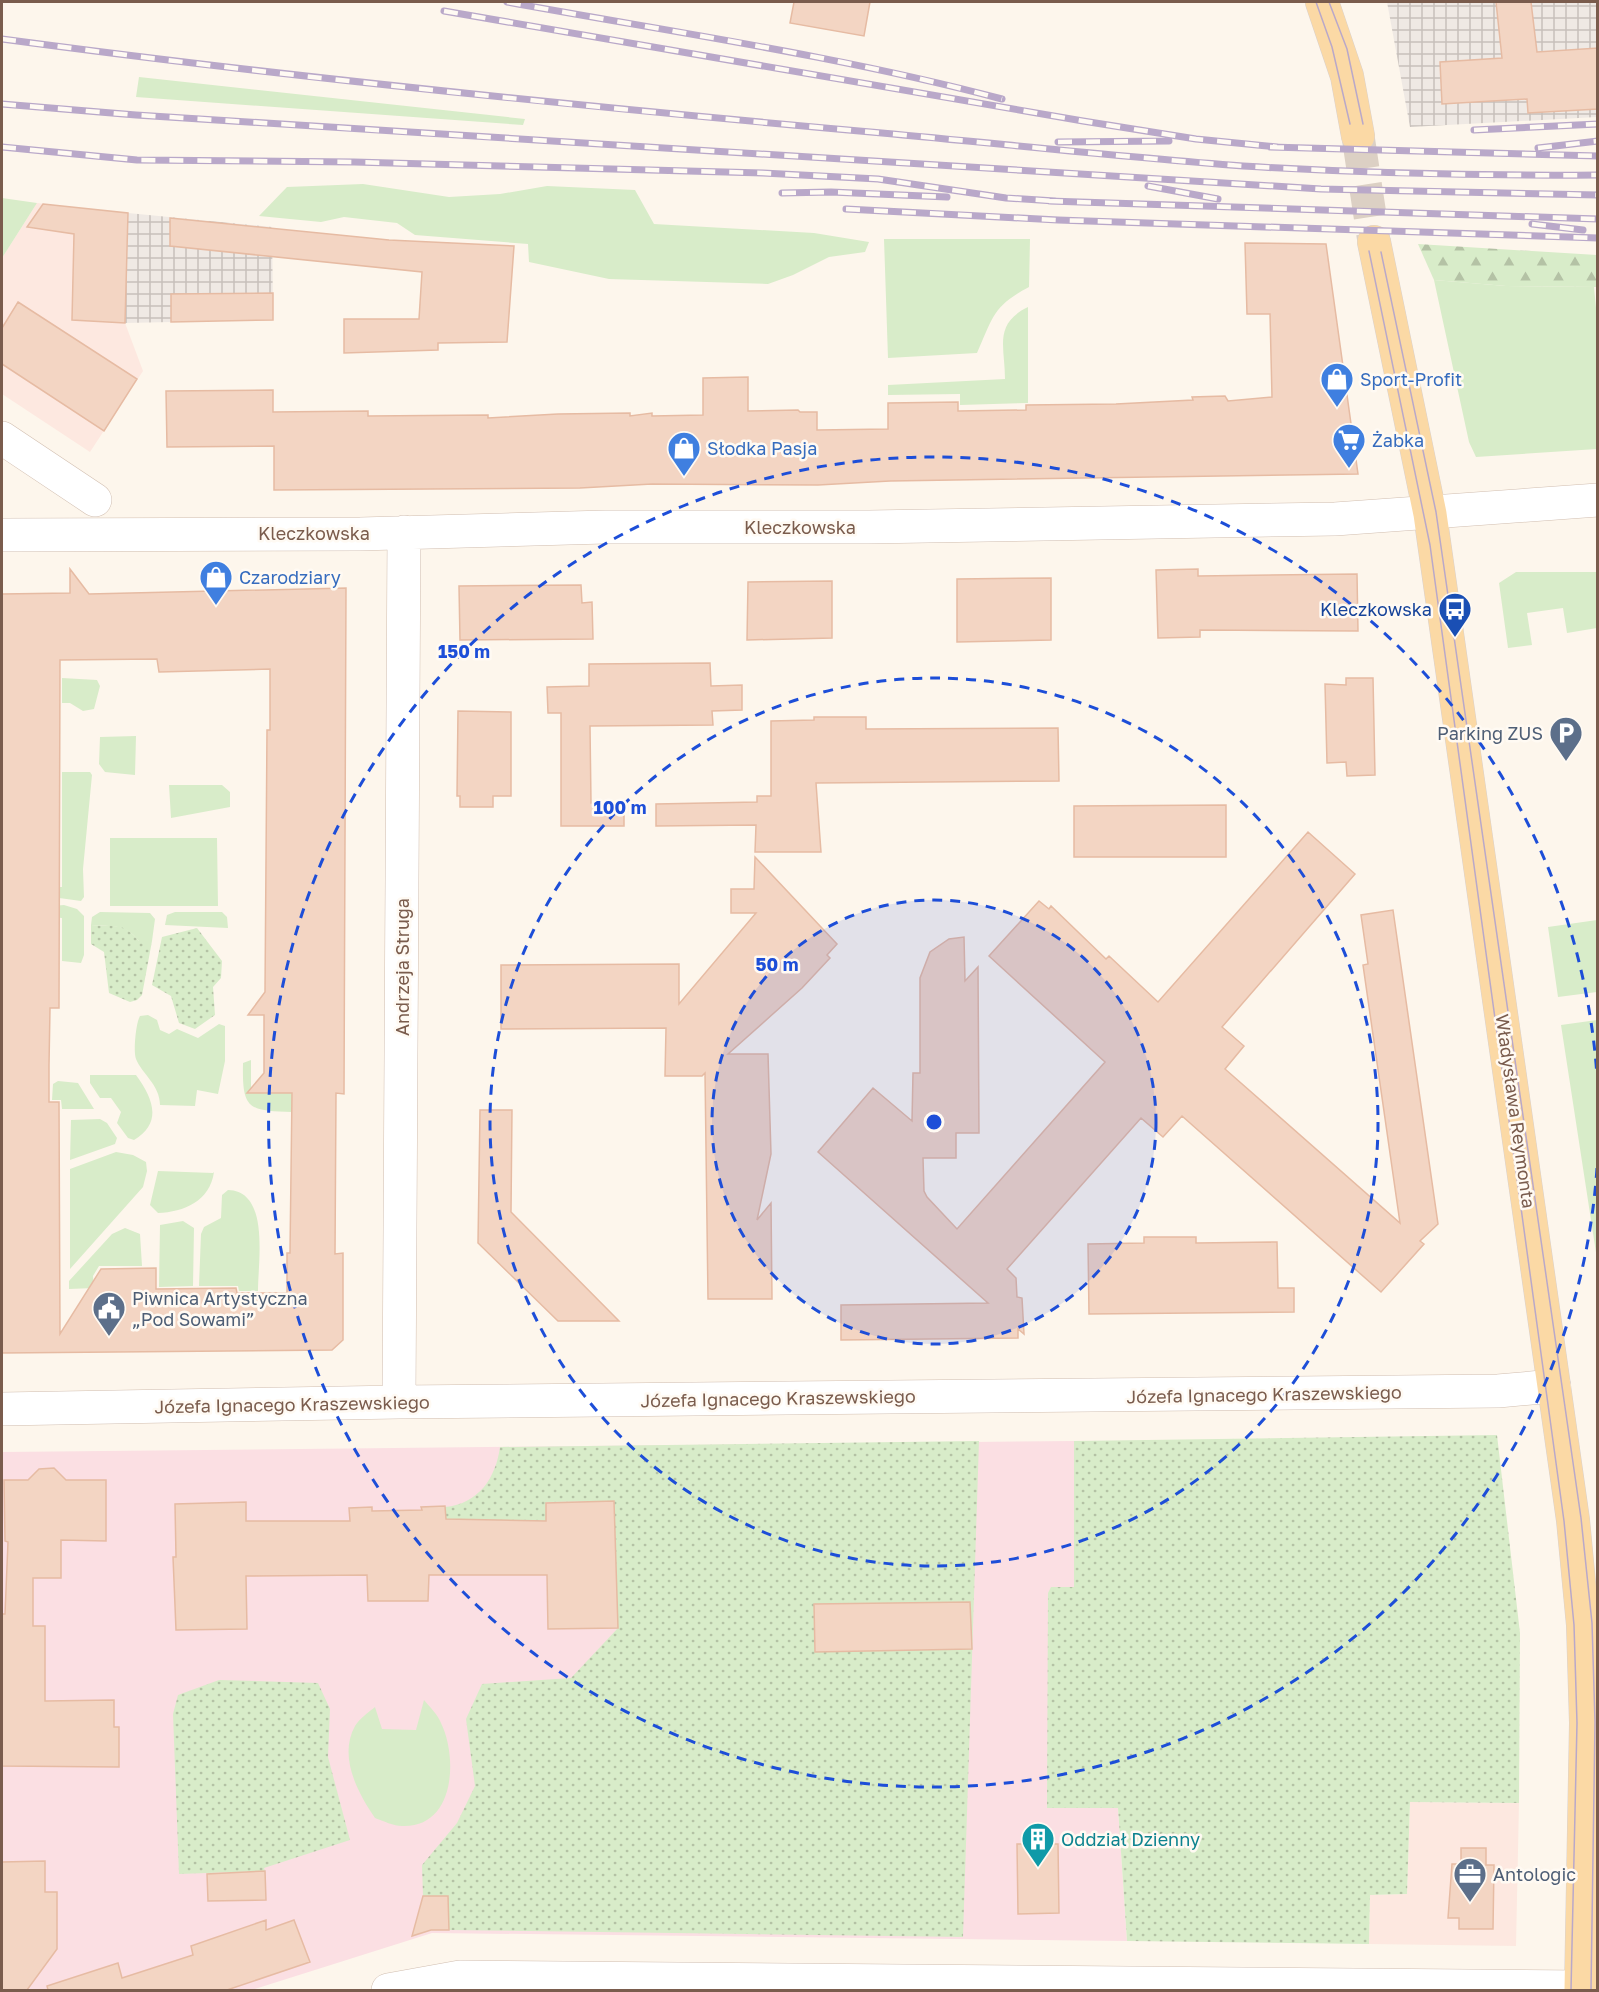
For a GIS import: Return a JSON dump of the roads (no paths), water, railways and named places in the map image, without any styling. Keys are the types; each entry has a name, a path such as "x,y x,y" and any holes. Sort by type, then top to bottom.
{"main road":[{"path":"1322,2 1347,76 1358,136"},
{"name":"Władysława Reymonta","path":"1374,242 1377,268 1430,514 1573,1520 1583,1625 1586,1804 1581,1989"}],"street":[{"path":"2,438 95,500"},
{"name":"Kleczkowska","path":"2,535 404,532 604,527 857,527 1335,519 1430,514 1598,500"},
{"name":"Andrzeja Struga","path":"399,1402 404,532"},
{"name":"Józefa Ignacego Kraszewskiego","path":"2,1409 399,1402 1481,1391 1554,1386"},
{"path":"388,1990 460,1977 1581,1989"}],"tunnel":[{"path":"1358,136 1374,242"}],"tram line":[{"path":"1316,2 1332,47 1350,124"},
{"path":"1329,2 1347,49 1363,124"},
{"path":"1369,251 1430,545 1564,1521 1574,1625 1577,1723 1571,1990"},
{"path":"1381,252 1436,512 1581,1518 1592,1623 1595,1722 1591,1990"}],"railway":[{"path":"507,2 818,57 1002,99"},
{"path":"444,11 1083,121 1196,139 1277,147"},
{"path":"2,39 441,91 1243,166 1376,172 1598,175"},
{"path":"2,104 136,115 1321,189 1598,195"},
{"path":"1474,130 1598,124"},
{"path":"1058,142 1169,141"},
{"path":"1538,148 1598,141"},
{"path":"2,147 137,160 354,162 763,173 878,179 1006,198 1055,201"},
{"path":"1270,147 1598,156"},
{"path":"1148,186 1218,199"},
{"path":"782,193 831,192 947,197"},
{"path":"1049,201 1598,219"},
{"path":"846,209 1058,220 1598,238"},
{"path":"1532,224 1583,230"}],"place":[{"name":"Sport-Profit","path":"1337,408"},
{"name":"Żabka","path":"1349,469"},
{"name":"Słodka Pasja","path":"684,477"},
{"name":"Czarodziary","path":"216,606"},
{"name":"Kleczkowska","path":"1455,638"},
{"name":"Parking ZUS","path":"1566,762"},
{"name":"Piwnica Artystyczna „Pod Sowami”","path":"109,1337"},
{"name":"Oddział Dzienny","path":"1038,1868"},
{"name":"Antologic","path":"1470,1903"}]}
